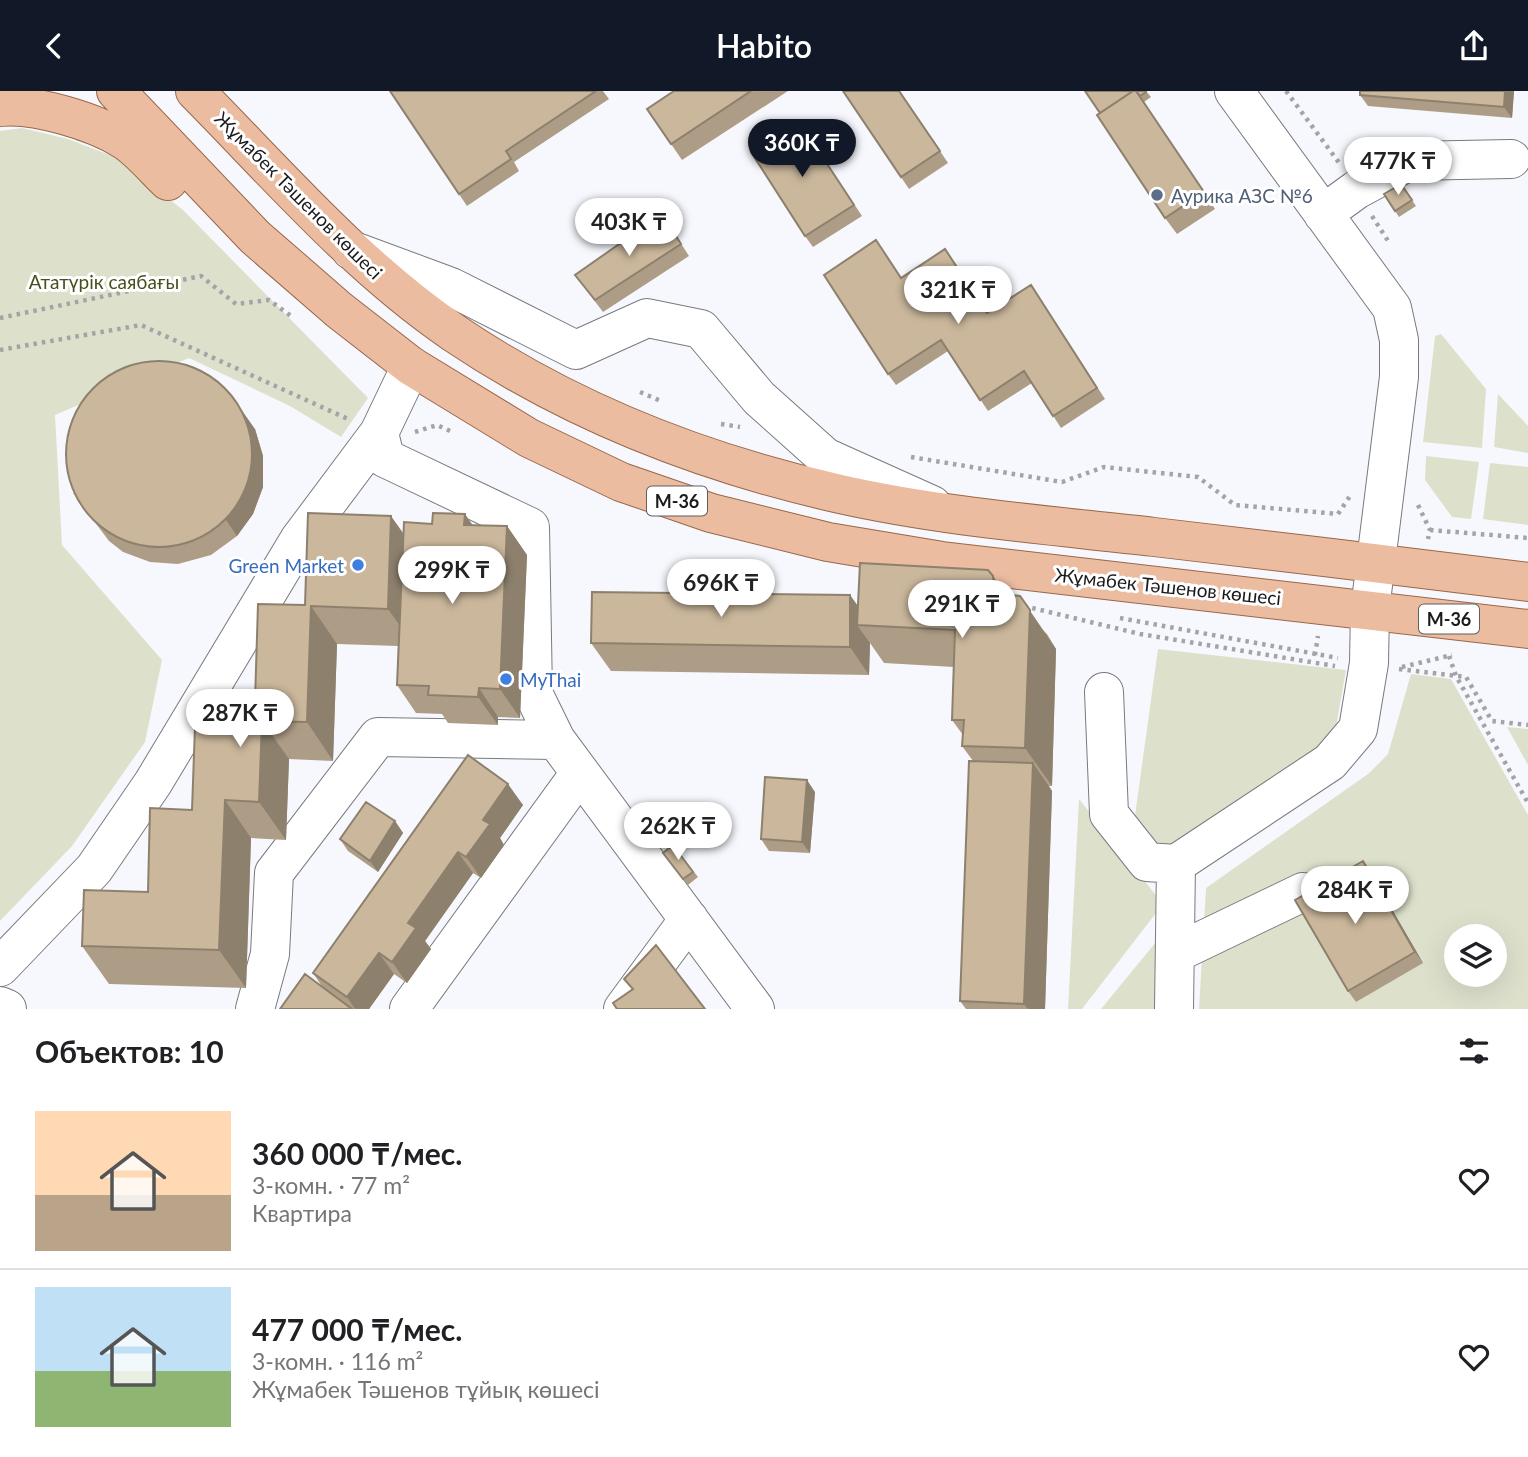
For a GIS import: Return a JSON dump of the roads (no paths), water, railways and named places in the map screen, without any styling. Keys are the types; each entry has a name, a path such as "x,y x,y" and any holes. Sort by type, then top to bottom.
{"main road":[{"name":"Жұмабек Тәшенов көшесі","path":"116,91 255,237 339,310 411,366 529,438 621,482 737,519 828,542 942,561 1528,629"},
{"name":"Жұмабек Тәшенов көшесі","path":"195,91 371,270 453,333 545,388 630,430 725,463 840,494 950,513 1528,582"},
{"path":"0,107 16,105 69,117 125,140 290,296 411,366"}],"street":[{"path":"1104,692 1109,814 1147,862 1177,865 1330,762 1358,729 1369,663 1370,609 1399,377 1399,340 1392,308 1234,91"},
{"path":"1323,214 1356,190 1409,160 1511,159"},
{"path":"350,249 451,287 576,350 647,318 701,329 759,398 825,457 950,513"},
{"path":"0,967 17,954 94,869 153,783 299,540 379,433 411,366"},
{"path":"379,433 385,458 530,527 533,693 555,740 755,1009"},
{"path":"255,1009 270,954 274,873 378,737 555,740"},
{"path":"409,1009 580,773"},
{"path":"1174,1009 1177,865"},
{"path":"1176,953 1303,892"},
{"path":"623,1009 689,919"},
{"path":"0,1006 7,1009"}],"place":[{"name":"Аурика АЗС №6","path":"1157,195"},
{"name":"Green Market","path":"358,565"},
{"name":"MyThai","path":"506,679"}],"park label":[{"name":"Ататүрік саябағы","path":"104,281"}]}
